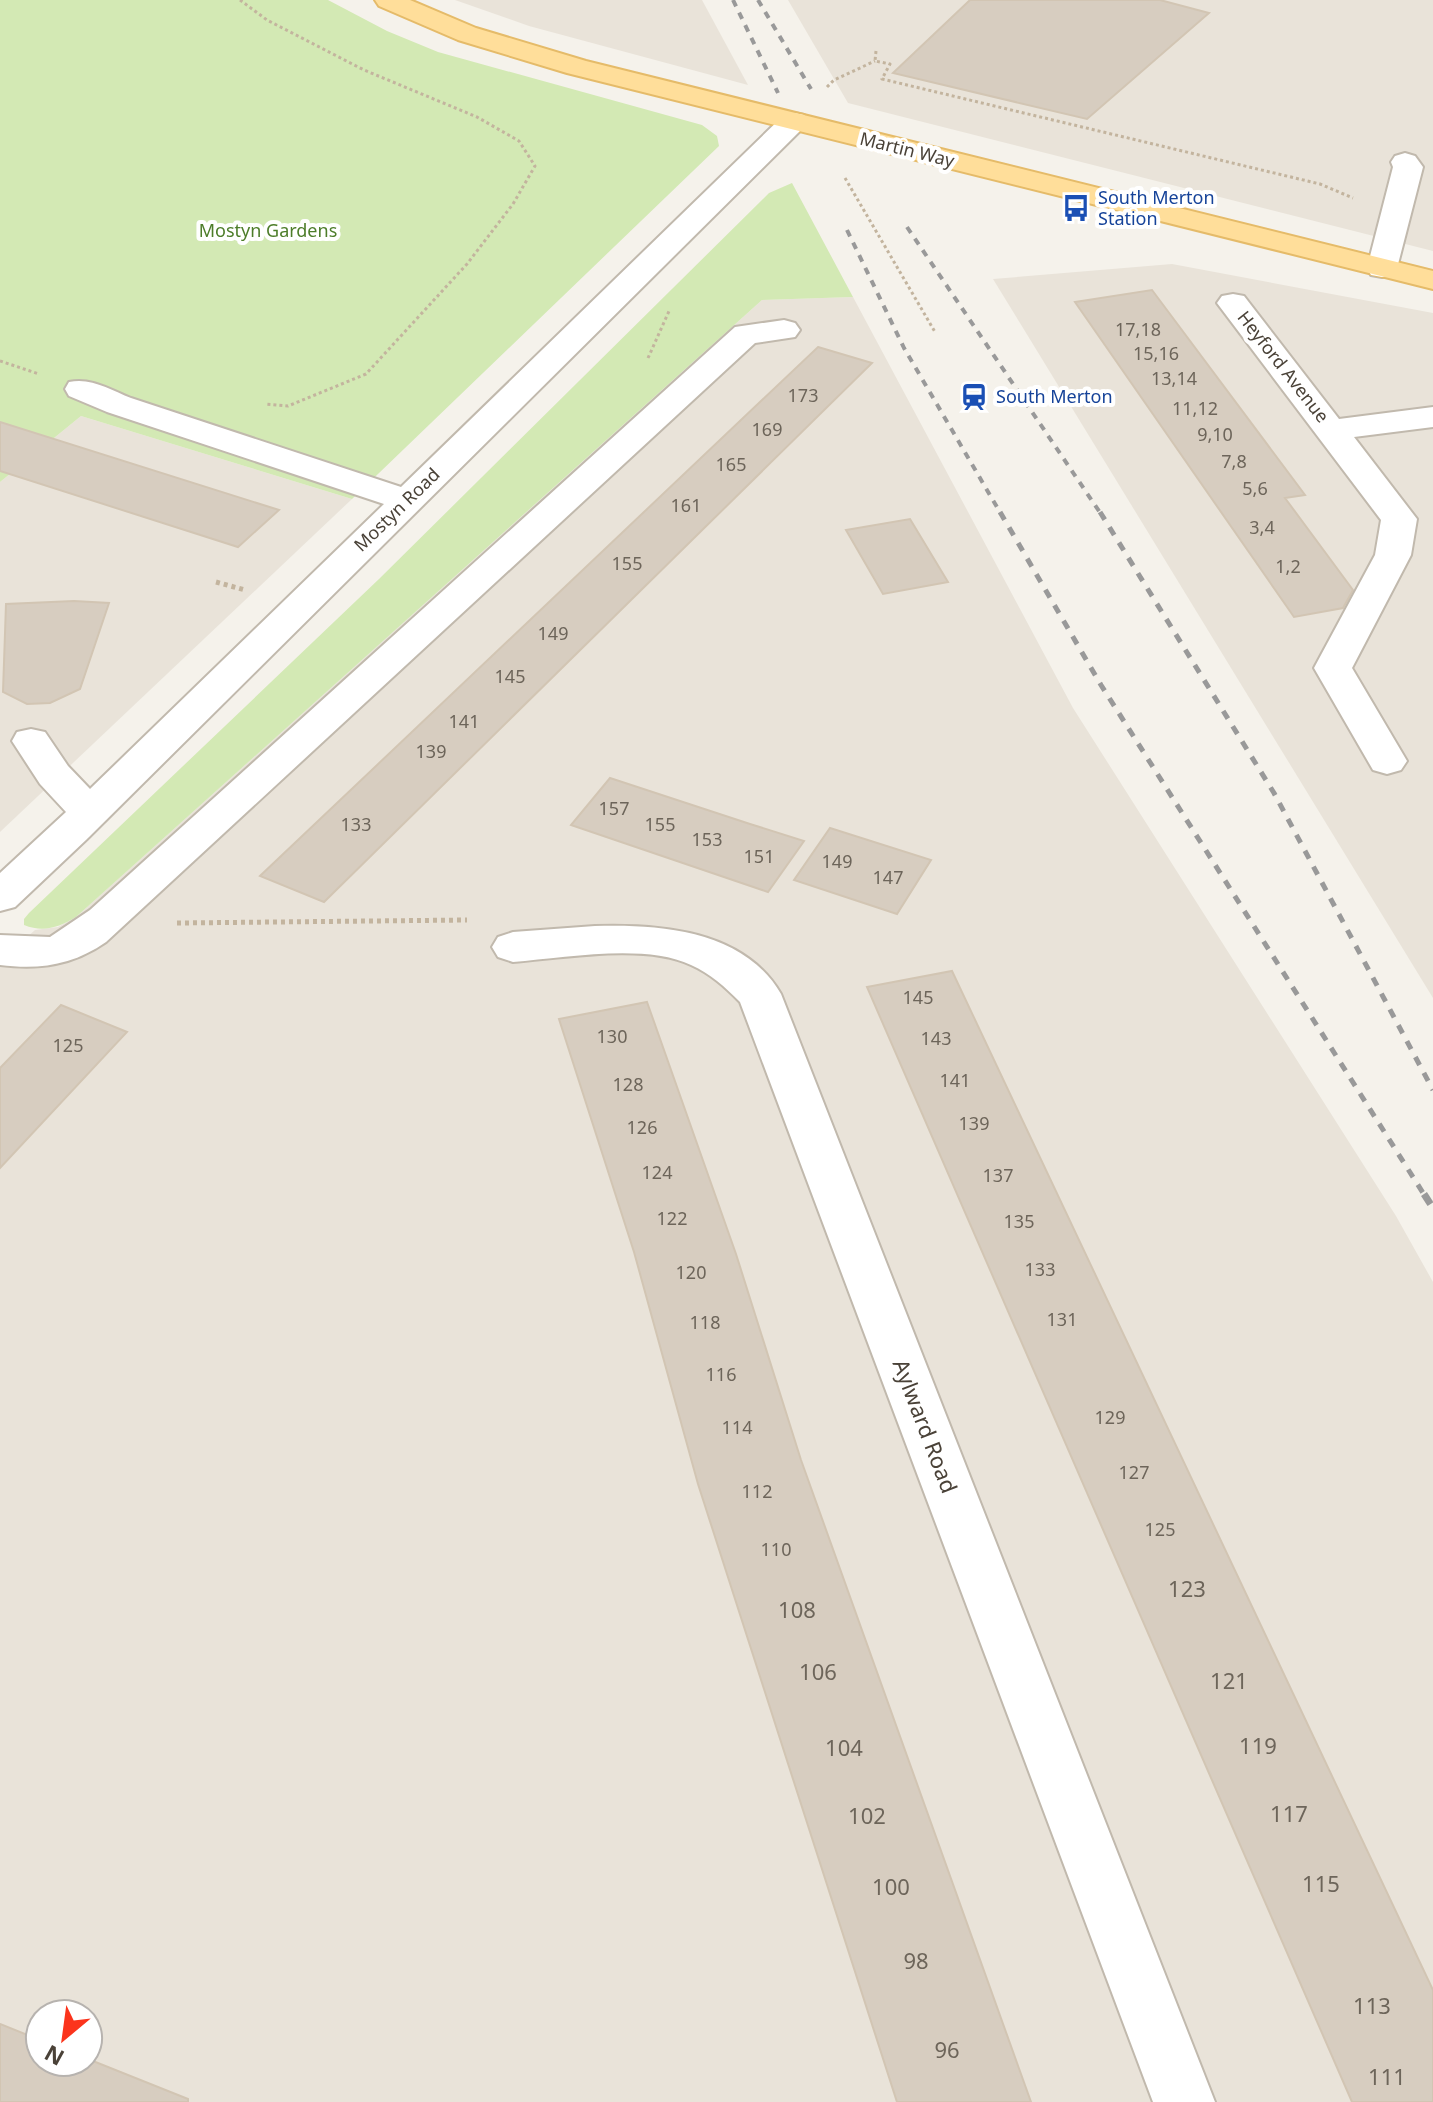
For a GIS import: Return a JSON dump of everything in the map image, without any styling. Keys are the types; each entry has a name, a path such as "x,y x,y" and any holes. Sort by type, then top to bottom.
{"main road":[{"name":"Martin Way","path":"388,0 467,34 533,55 1433,280"}],"street":[{"name":"Mostyn Road","path":"0,897 794,121"},
{"path":"1382,268 1408,167 1405,162"},
{"name":"Heyford Avenue","path":"1233,303 1399,519 1393,555 1333,668 1387,761"},
{"path":"0,950 29,956 50,954 79,941 120,907 746,334 784,330"},
{"path":"81,389 119,405 407,500"},
{"name":"Heyford Avenue","path":"1332,430 1433,417"},
{"path":"31,741 54,775 89,812"},
{"name":"Aylward Road","path":"513,947 651,941 690,948 726,964 759,994 1184,2102"}],"path":[{"path":"240,0 267,20 364,70 477,117 519,141 535,166 513,204 467,264 366,374 288,406 256,404"},
{"path":"875,61 876,51"},
{"path":"834,80 875,61 890,64 882,79 1320,184"},
{"path":"875,228 935,332"},
{"path":"634,437 626,408 670,309 664,249"},
{"path":"0,361 81,389"},
{"path":"120,907 158,923 467,920 513,947"}],"shaded area":[{"path":"455,0 702,0 748,85 529,26"},
{"path":"788,0 1433,0 1433,251 848,103"},
{"path":"1172,264 1433,313 1433,998 993,279"},
{"path":"853,297 1073,708 1396,1216 1433,1282 1433,2102 0,2102 0,962 35,930 58,927 76,917 762,300"},
{"path":"81,416 352,499 0,832 0,482"}],"green space":[{"name":"Mostyn Gardens","path":"0,0 328,0 387,31 438,52 702,125 717,136 719,146 352,499 81,416 0,482"},
{"path":"792,183 853,297 762,300 76,917 51,928 38,929 24,925 29,913 379,579 769,193"}],"building":[{"path":"970,0 1160,0 1209,13 1087,119 893,73"},
{"path":"1152,290 1305,495 1285,498 1353,590 1343,608 1294,617 1075,302"},
{"path":"818,347 872,363 324,902 260,876"},
{"path":"0,422 279,510 238,547 0,471"},
{"path":"910,519 948,582 883,594 846,530"},
{"path":"109,603 80,689 50,703 27,704 3,692 6,604"},
{"path":"610,778 804,841 768,892 571,825"},
{"path":"830,828 931,860 897,914 794,880"},
{"path":"952,971 1433,1990 1433,2102 1352,2102 867,987"},
{"path":"647,1002 736,1254 801,1460 1031,2102 897,2102 698,1484 634,1252 559,1019"},
{"path":"61,1005 127,1032 0,1168 0,1068"},
{"path":"0,2024 24,2034 24,2078 104,2078 104,2065 188,2099 188,2102 0,2102"}],"railway":[{"path":"733,0 778,93"},
{"path":"758,0 811,89"},
{"path":"907,227 1101,514"},
{"path":"847,230 904,348 1001,514"},
{"path":"1000,512 1101,685 1425,1196"},
{"path":"1100,512 1274,793 1433,1090"},
{"path":"1424,1194 1433,1208"}],"place":[{"name":"South Merton Station","path":"1076,208"},
{"name":"South Merton","path":"974,397"}]}
